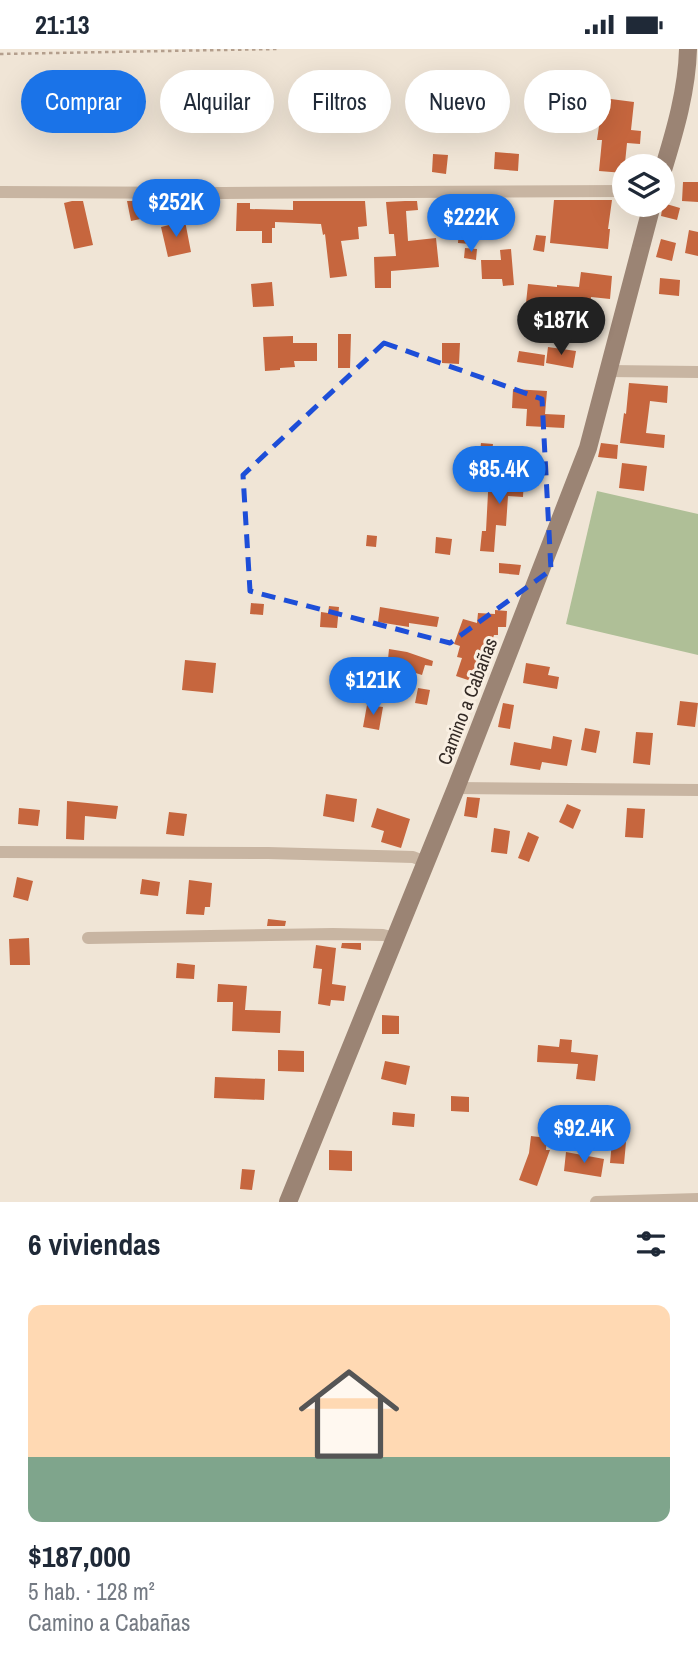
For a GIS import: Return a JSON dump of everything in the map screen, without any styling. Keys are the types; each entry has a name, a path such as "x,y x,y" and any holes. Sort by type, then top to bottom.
{"street":[{"path":"668,154 688,65 688,49"},
{"path":"0,192 612,191"},
{"name":"Camino a Cabañas","path":"288,1202 456,788 588,448 649,217"},
{"path":"608,371 698,372"},
{"path":"456,788 698,790"},
{"path":"0,852 307,854 413,857 426,862"},
{"path":"88,938 333,934 383,935 395,938"},
{"path":"596,1202 698,1199"}],"path":[{"path":"0,54 277,49"}],"highlighted area":[{"path":"384,343 542,399 551,570 450,643 250,591 243,475"}],"green space":[{"path":"597,491 698,514 698,655 566,624"}],"building":[{"path":"611,99 634,102 631,130 641,131 640,144 627,143 626,154 612,154 612,172 599,171 602,140 597,140 598,133 611,133"},
{"path":"495,152 519,154 518,171 494,169"},
{"path":"433,154 448,155 446,174 432,172"},
{"path":"683,182 698,182 698,202 682,201"},
{"path":"554,200 612,200 608,249 550,243"},
{"path":"83,201 93,245 74,249 64,203"},
{"path":"127,201 147,201 150,217 131,221"},
{"path":"293,201 365,201 367,226 358,227 359,239 341,241 347,276 330,278 325,234 323,235 321,224 275,222 275,228 272,228 272,243 262,243 262,231 236,231 237,203 250,203 250,209 293,210"},
{"path":"417,201 418,210 406,211 408,241 436,238 439,267 391,271 391,288 375,288 374,257 396,256 394,234 389,234 386,202"},
{"path":"446,201 461,201 459,221 445,220"},
{"path":"675,207 680,208 677,220 665,217 675,217"},
{"path":"185,221 191,252 168,257 161,227"},
{"path":"459,226 472,227 470,244 458,243"},
{"path":"689,230 698,232 698,256 685,253"},
{"path":"536,235 546,236 544,252 533,250"},
{"path":"661,239 676,243 672,261 656,257"},
{"path":"465,248 477,249 476,260 464,258"},
{"path":"511,249 514,285 503,286 502,279 482,279 481,260 501,260 500,250"},
{"path":"581,272 612,276 610,299 591,297 588,325 556,322 558,306 526,303 528,284 579,287"},
{"path":"660,278 680,280 679,296 659,294"},
{"path":"272,282 274,306 253,307 251,284"},
{"path":"338,334 351,334 350,368 338,368"},
{"path":"293,336 293,343 317,343 317,361 294,361 295,367 265,371 263,337"},
{"path":"442,343 460,343 459,364 442,363"},
{"path":"548,347 576,351 573,368 546,363"},
{"path":"519,351 545,355 544,366 517,362"},
{"path":"629,383 668,386 667,403 650,401 646,433 665,435 664,448 620,443"},
{"path":"513,389 547,391 545,414 565,415 564,428 526,426 527,409 512,408"},
{"path":"481,443 493,444 491,461 479,460"},
{"path":"601,443 618,445 617,459 598,457"},
{"path":"622,463 647,466 644,491 619,488"},
{"path":"489,474 524,478 523,497 508,496 506,526 496,525 494,552 480,551 482,531 486,531"},
{"path":"367,535 377,536 376,547 366,546"},
{"path":"436,537 452,539 450,555 435,553"},
{"path":"499,563 521,565 519,575 499,573"},
{"path":"251,603 264,604 263,615 250,614"},
{"path":"329,606 339,607 337,628 320,627 321,612 328,613"},
{"path":"380,607 439,617 437,627 409,623 409,627 378,622"},
{"path":"495,610 507,611 506,627 498,627 498,635 494,635 474,682 456,676 462,658 457,657 460,646 454,644 463,619 477,623 478,613 495,614"},
{"path":"389,649 433,661 432,666 425,665 422,675 406,670 408,663 388,659"},
{"path":"185,660 216,663 213,693 182,690"},
{"path":"526,663 550,667 548,675 559,677 557,689 523,683"},
{"path":"341,669 351,670 351,680 340,680"},
{"path":"418,688 430,690 427,705 415,703"},
{"path":"680,701 698,703 695,727 677,725"},
{"path":"503,703 514,705 510,729 498,727"},
{"path":"367,705 383,707 379,730 363,727"},
{"path":"585,728 600,731 596,753 581,750"},
{"path":"636,732 653,733 650,765 633,763"},
{"path":"553,736 572,740 567,766 542,762 540,770 510,765 514,742 551,749"},
{"path":"326,794 357,799 354,822 323,816"},
{"path":"467,797 480,798 477,818 464,816"},
{"path":"67,801 118,806 116,819 85,816 84,840 66,839"},
{"path":"567,804 581,810 573,829 559,822"},
{"path":"19,808 40,810 38,826 18,824"},
{"path":"377,808 410,819 401,848 381,842 384,831 371,827"},
{"path":"627,808 645,809 643,838 625,837"},
{"path":"169,812 187,814 184,836 166,834"},
{"path":"494,828 510,831 507,854 491,852"},
{"path":"528,832 539,837 529,862 518,858"},
{"path":"17,877 33,881 28,901 13,897"},
{"path":"142,879 160,882 158,896 140,894"},
{"path":"189,880 212,883 210,907 205,907 204,915 186,914"},
{"path":"268,919 286,921 285,926 267,926"},
{"path":"29,938 30,965 10,965 9,939"},
{"path":"342,943 361,943 361,950 341,948"},
{"path":"316,945 336,948 332,984 346,986 344,1001 331,1000 330,1006 318,1004 322,969 313,968"},
{"path":"177,963 195,965 194,979 176,978"},
{"path":"218,984 247,986 245,1010 281,1011 280,1033 232,1031 233,1002 217,1002"},
{"path":"382,1015 399,1016 399,1034 382,1034"},
{"path":"560,1039 572,1040 571,1052 598,1055 595,1081 576,1079 578,1064 537,1062 538,1045 559,1047"},
{"path":"278,1050 304,1051 304,1072 278,1071"},
{"path":"385,1061 410,1066 406,1085 381,1079"},
{"path":"215,1077 265,1079 264,1100 214,1098"},
{"path":"451,1096 469,1097 469,1112 451,1111"},
{"path":"393,1112 415,1114 414,1127 392,1125"},
{"path":"531,1136 547,1138 546,1150 550,1150 537,1186 519,1180 529,1153"},
{"path":"612,1141 626,1142 624,1164 610,1163"},
{"path":"329,1150 352,1151 352,1171 329,1170"},
{"path":"566,1152 604,1159 601,1177 564,1171"},
{"path":"242,1169 255,1170 252,1190 240,1189"}]}
